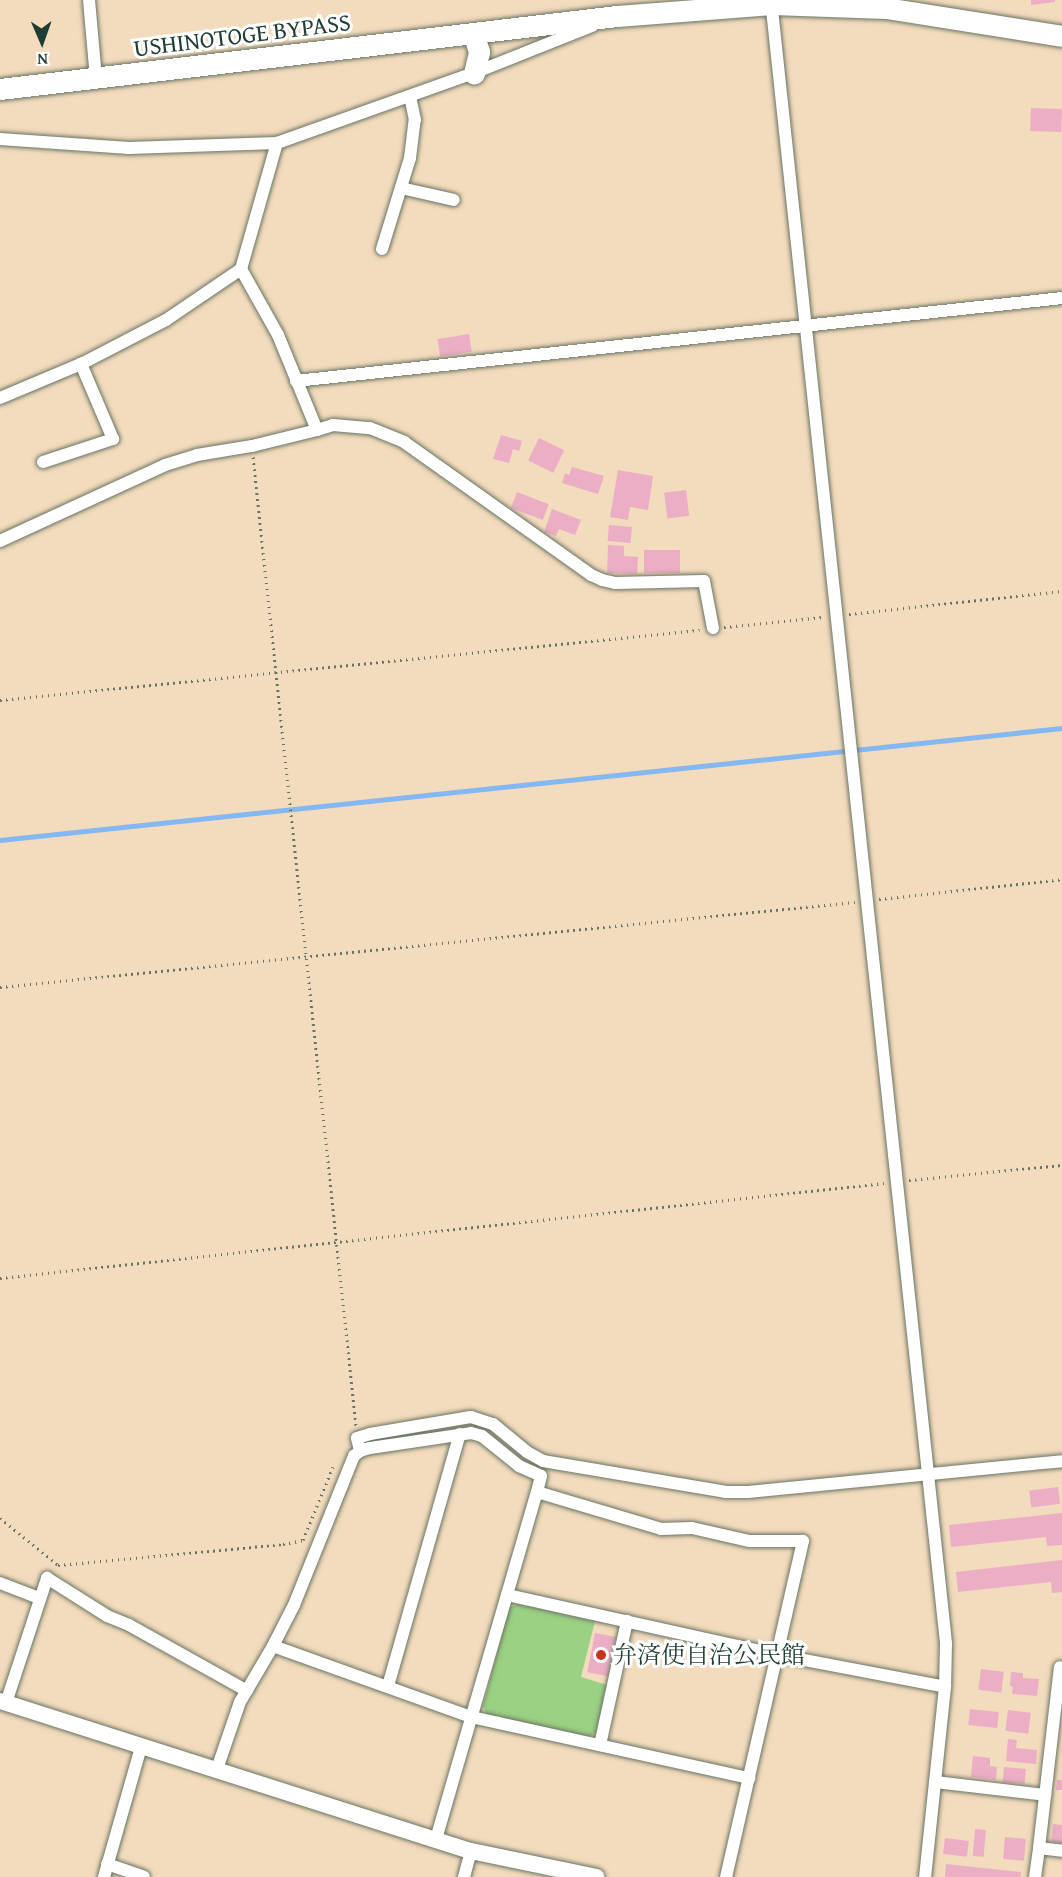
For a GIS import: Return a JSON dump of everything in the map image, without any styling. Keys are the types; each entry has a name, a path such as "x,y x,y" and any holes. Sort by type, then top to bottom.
{"highway":[{"name":"USHINOTOGE BYPASS","path":"0,89 617,16 772,2 886,8 1062,36"},
{"path":"472,33 479,52 474,73"}],"street":[{"path":"89,0 96,78"},
{"path":"772,2 899,1181 946,1644 945,1687 925,1877"},
{"path":"0,139 129,148 277,143 410,97 617,16"},
{"path":"382,249 410,159 415,120 410,97"},
{"path":"0,398 81,364 166,320 241,269 277,143"},
{"path":"401,188 454,200"},
{"path":"241,269 278,335 317,430"},
{"path":"296,381 1062,298"},
{"path":"43,462 113,439 81,364"},
{"path":"0,541 165,465 197,454 252,446 333,425 370,428 404,442 591,575 615,583 704,581 713,628"},
{"path":"360,1451 357,1437 471,1418 493,1424 527,1452 543,1461 726,1492 748,1492 1062,1461"},
{"path":"388,1686 460,1434"},
{"path":"217,1769 247,1691 294,1605 354,1456 360,1451 460,1434 482,1436 519,1466 541,1476 436,1839"},
{"path":"537,1492 661,1529 692,1528 749,1540 803,1541 726,1877"},
{"path":"247,1691 129,1625 107,1616 48,1578 3,1702 471,1851 596,1877"},
{"path":"0,1583 39,1598"},
{"path":"507,1595 778,1654 945,1687"},
{"path":"600,1745 627,1622"},
{"path":"273,1646 471,1716 749,1778"},
{"path":"1035,1877 1060,1667"},
{"path":"104,1877 141,1747"},
{"path":"935,1782 1045,1795"},
{"path":"1039,1848 1062,1851"},
{"path":"465,1877 471,1851"},
{"path":"106,1864 144,1877"}],"path":[{"path":"252,446 357,1437"},
{"path":"0,700 276,674 1062,591"},
{"path":"0,987 868,901 1062,879"},
{"path":"0,1278 336,1240 1062,1165"},
{"path":"0,1518 58,1565 283,1544 303,1540 335,1463"}],"green space":[{"path":"517,1604 595,1621 581,1677 607,1685 597,1732 589,1737 486,1714 483,1706 509,1608"}],"building":[{"path":"1031,0 1055,0 1055,2 1031,5"},
{"path":"1031,108 1062,109 1061,132 1030,131"},
{"path":"469,334 472,352 440,357 437,339"},
{"path":"501,435 522,441 519,451 513,449 509,463 493,459"},
{"path":"539,438 564,450 553,473 528,460"},
{"path":"572,467 604,476 598,494 562,483 565,473 569,475"},
{"path":"618,470 653,476 648,510 630,507 628,520 610,517"},
{"path":"686,490 689,516 667,518 664,493"},
{"path":"517,492 549,504 543,520 511,508"},
{"path":"552,509 581,520 575,535 559,529 556,536 544,532"},
{"path":"609,525 632,527 631,543 608,541"},
{"path":"608,545 624,546 624,556 638,557 637,574 607,573"},
{"path":"644,550 680,550 680,573 644,573"},
{"path":"1058,1487 1060,1504 1031,1507 1029,1491"},
{"path":"1062,1513 1062,1545 1047,1546 1046,1537 951,1547 949,1525"},
{"path":"1062,1560 1062,1592 1052,1593 1051,1582 958,1592 956,1572"},
{"name":"弁済使自治公民館","path":"595,1633 616,1637 608,1676 587,1672"},
{"path":"981,1669 1004,1672 1001,1693 978,1690"},
{"path":"1011,1672 1023,1673 1023,1678 1039,1679 1037,1696 1012,1694"},
{"path":"970,1709 999,1712 997,1728 968,1725"},
{"path":"1008,1710 1031,1713 1028,1734 1005,1731"},
{"path":"1008,1739 1017,1740 1016,1748 1037,1750 1036,1764 1006,1761"},
{"path":"973,1756 990,1758 990,1766 997,1767 996,1780 971,1777"},
{"path":"1004,1767 1026,1769 1025,1784 1003,1782"},
{"path":"1057,1780 1062,1780 1062,1790 1056,1790"},
{"path":"1053,1824 1062,1825 1062,1843 1051,1842"},
{"path":"975,1829 986,1830 984,1857 973,1856"},
{"path":"1005,1837 1026,1839 1024,1861 1003,1859"},
{"path":"945,1838 969,1841 967,1857 943,1854"},
{"path":"946,1864 1021,1872 1020,1877 945,1877"}],"waterway":[{"path":"0,840 1062,728"}],"place":[{"name":"弁済使自治公民館","path":"601,1655"}]}
